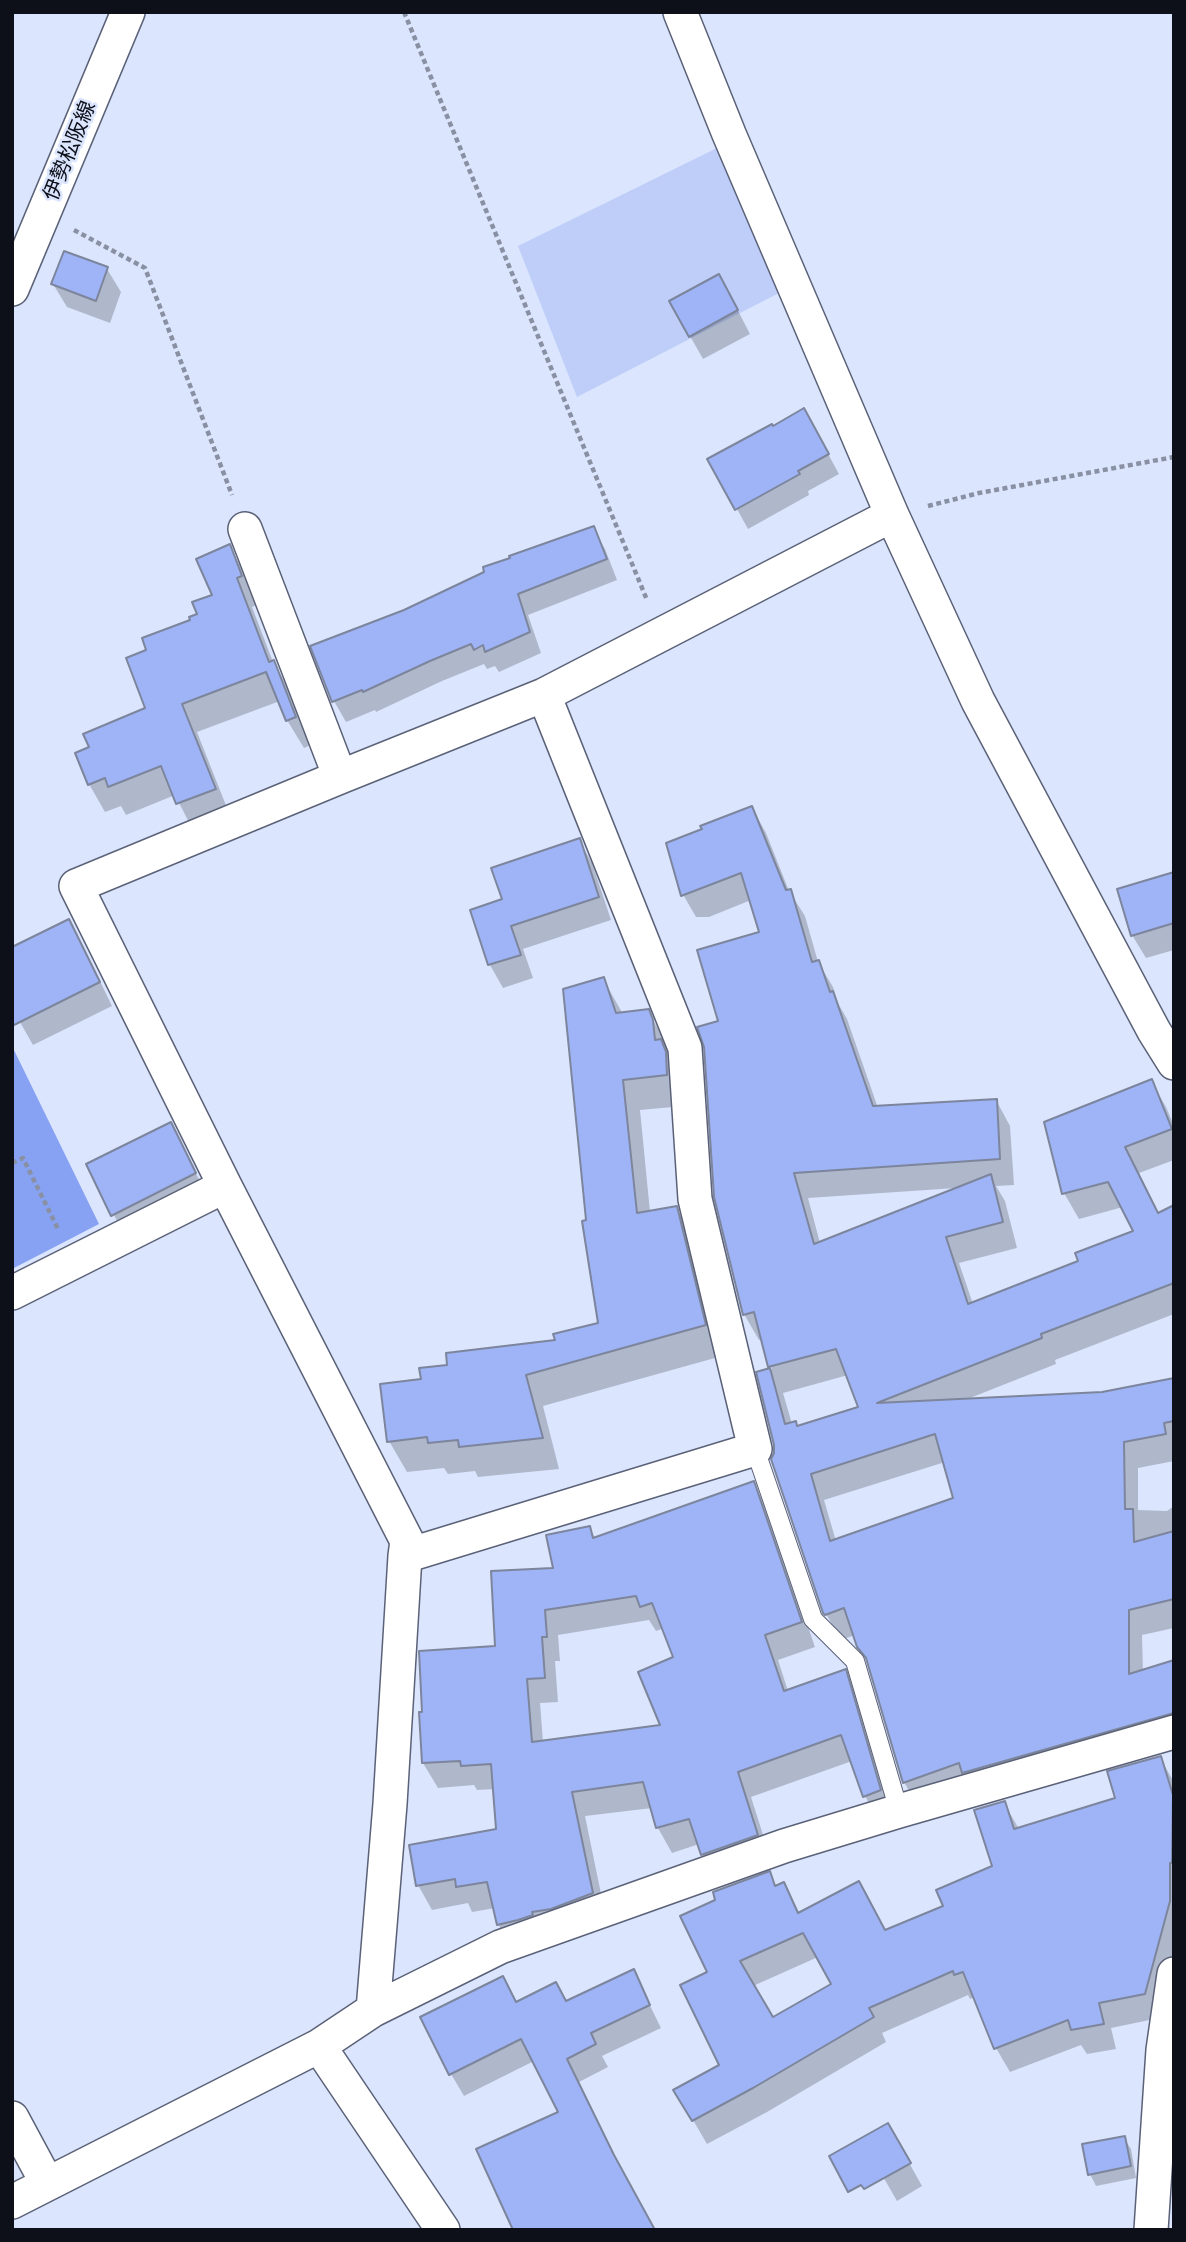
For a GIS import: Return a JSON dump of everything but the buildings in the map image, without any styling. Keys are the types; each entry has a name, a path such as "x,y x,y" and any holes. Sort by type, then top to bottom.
{"street":[{"name":"伊勢松阪線","path":"12,289 128,12"},
{"path":"680,12 734,146 892,515 978,701 1174,1063"},
{"path":"373,2010 407,1541 225,1186 76,886 544,695 892,515"},
{"path":"245,529 340,776"},
{"path":"405,1556 755,1449 695,1199 685,1048 544,695"},
{"path":"12,1293 225,1186"},
{"path":"12,2202 319,2046 373,2010 500,1947 784,1846 1174,1732"},
{"path":"1151,2230 1164,2050 1174,1974"},
{"path":"319,2046 443,2230"},
{"path":"12,2118 47,2183"}],"lane":[{"path":"755,1449 813,1619 855,1661 899,1811"}],"path":[{"path":"404,12 662,635"},
{"path":"44,214 145,268 245,529"},
{"path":"892,515 979,493 1174,457"},
{"path":"12,1163 23,1158 74,1262"}],"shaded area":[{"path":"717,148 779,293 577,397 518,246"},
{"path":"12,1046 99,1224 12,1269"}]}
